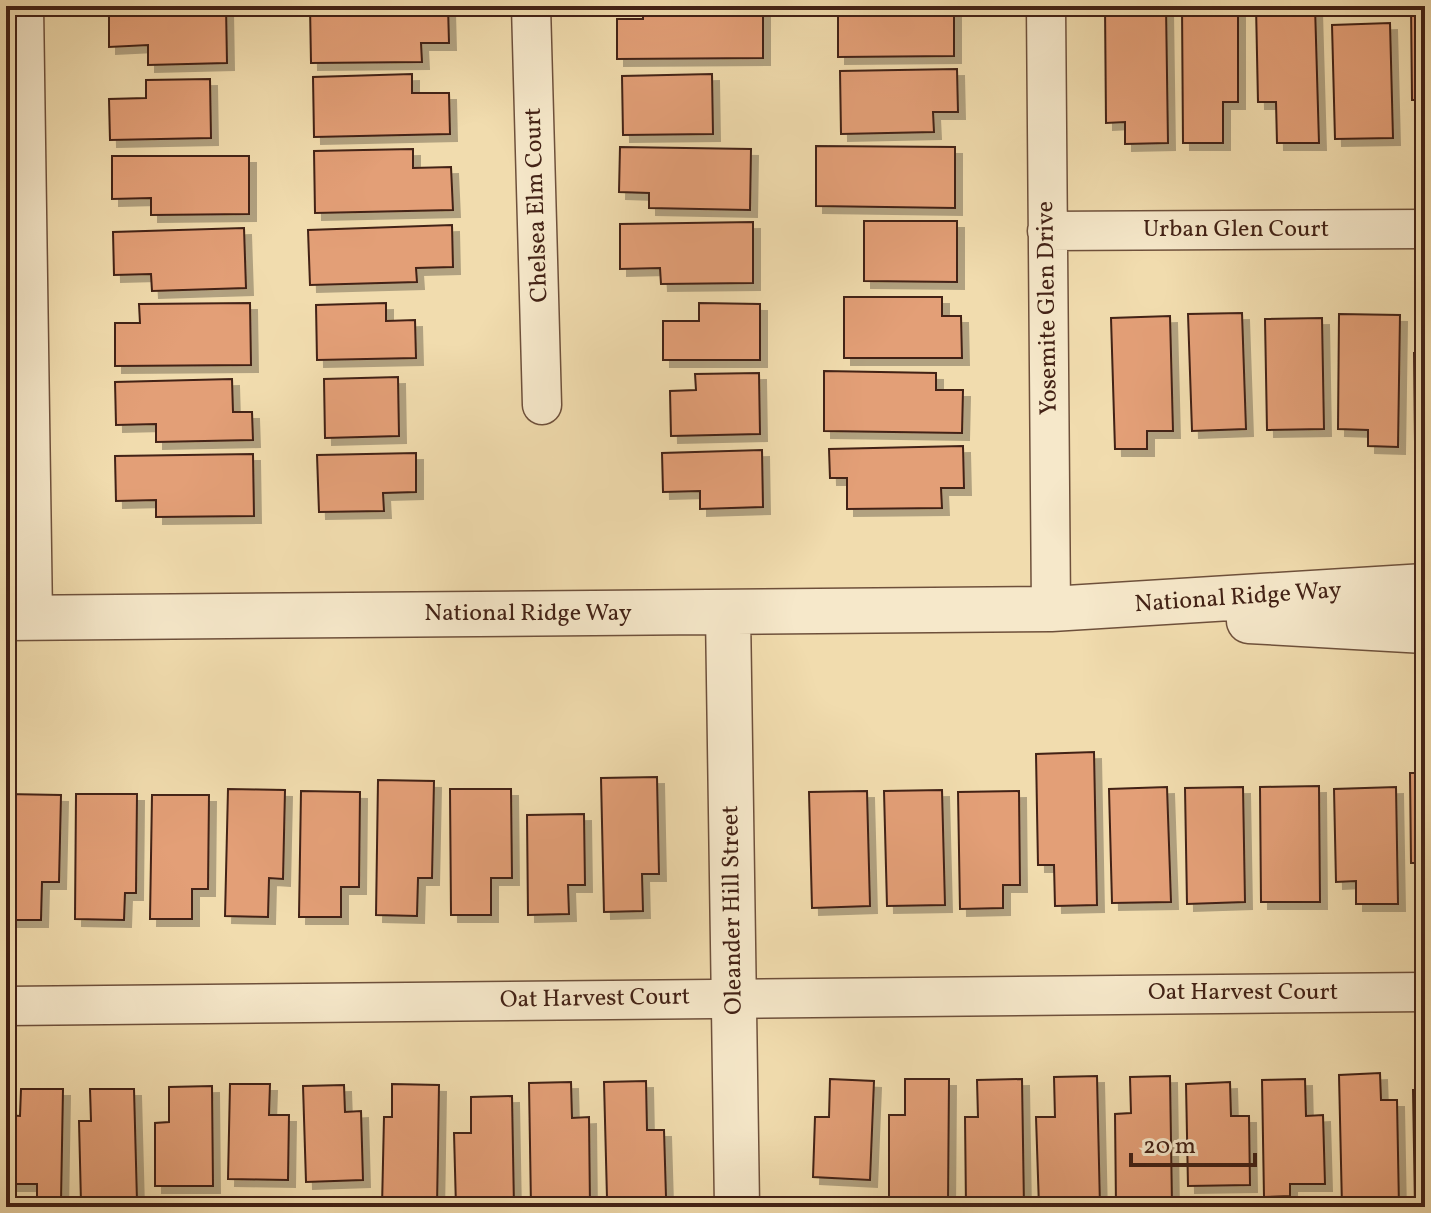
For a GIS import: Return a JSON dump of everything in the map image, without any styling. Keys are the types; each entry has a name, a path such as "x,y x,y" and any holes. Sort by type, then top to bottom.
{"street":[{"path":"19,618 24,6"},
{"name":"Chelsea Elm Court","path":"531,6 542,405"},
{"name":"Yosemite Glen Drive","path":"1046,6 1051,609"},
{"name":"Urban Glen Court","path":"1047,231 1425,229"},
{"name":"National Ridge Way","path":"19,618 1051,609 1425,586"},
{"name":"National Ridge Way","path":"1051,609 1425,631"},
{"name":"Oleander Hill Street","path":"728,613 737,1207"},
{"name":"Oat Harvest Court","path":"6,1006 1425,992"}],"building":[{"path":"109,6 226,6 227,63 148,65 148,45 109,47"},
{"path":"310,6 448,6 449,43 421,43 422,62 311,63"},
{"path":"643,6 763,6 763,58 617,59 617,19 643,19"},
{"path":"838,6 954,6 954,56 838,57"},
{"path":"1105,6 1166,6 1168,143 1125,144 1125,122 1106,123"},
{"path":"1182,6 1238,6 1238,102 1223,102 1223,143 1183,143"},
{"path":"1256,6 1315,6 1319,143 1277,143 1276,102 1258,102"},
{"path":"1411,6 1425,6 1425,100 1412,100"},
{"path":"1390,23 1393,138 1335,139 1332,25"},
{"path":"957,69 958,112 933,112 934,132 841,134 840,71"},
{"path":"412,74 412,93 449,93 450,134 314,137 313,77"},
{"path":"712,74 713,134 623,135 622,76"},
{"path":"210,79 211,138 110,140 109,99 146,98 146,80"},
{"path":"816,146 955,147 955,208 816,206"},
{"path":"620,147 751,149 750,210 649,208 649,193 619,192"},
{"path":"413,149 413,168 451,167 453,210 315,213 314,151"},
{"path":"112,156 249,156 249,214 151,215 151,198 112,199"},
{"path":"864,221 957,221 957,282 864,281"},
{"path":"753,222 753,283 661,284 660,268 620,269 620,224"},
{"path":"452,225 453,267 416,268 417,282 310,285 308,230"},
{"path":"244,228 246,288 152,291 151,274 114,275 113,232"},
{"path":"844,297 942,297 942,316 961,316 962,358 844,358"},
{"path":"250,303 251,365 115,366 115,323 140,323 139,304"},
{"path":"386,303 386,321 415,320 416,358 317,360 316,305"},
{"path":"699,303 760,304 760,360 663,360 663,321 699,321"},
{"path":"1242,313 1246,429 1192,431 1188,314"},
{"path":"1339,314 1400,315 1398,447 1368,446 1368,430 1338,429"},
{"path":"1170,316 1173,431 1147,431 1147,449 1115,449 1111,318"},
{"path":"1322,318 1324,429 1267,430 1265,319"},
{"path":"1414,353 1425,353 1425,441 1415,441"},
{"path":"824,371 936,373 936,390 963,390 962,433 824,431"},
{"path":"759,373 760,434 671,436 670,391 696,390 695,374"},
{"path":"398,377 399,436 325,438 324,379"},
{"path":"232,379 233,412 252,412 253,440 156,442 156,424 116,425 115,382"},
{"path":"963,446 964,488 941,488 942,508 847,509 847,478 830,478 829,449"},
{"path":"762,450 763,507 700,509 700,491 663,492 662,453"},
{"path":"416,453 416,492 383,493 384,511 319,512 317,455"},
{"path":"253,454 254,516 156,517 156,500 116,501 115,456"},
{"path":"1422,746 1425,746 1425,863 1411,863 1410,773 1423,773"},
{"path":"1094,752 1097,905 1055,906 1054,865 1038,865 1036,754"},
{"path":"657,777 659,874 642,874 643,911 604,912 601,778"},
{"path":"378,780 434,781 432,878 418,878 417,916 376,915"},
{"path":"1319,786 1320,902 1261,902 1260,787"},
{"path":"1167,787 1171,902 1112,903 1109,789"},
{"path":"1243,787 1245,902 1187,904 1185,788"},
{"path":"1396,787 1398,904 1356,904 1356,881 1336,882 1334,789"},
{"path":"228,789 285,790 283,879 269,878 268,917 225,916"},
{"path":"450,789 511,789 512,878 491,878 491,915 451,915"},
{"path":"942,790 945,905 887,906 884,791"},
{"path":"301,791 360,792 359,887 341,887 341,917 299,917"},
{"path":"867,791 870,906 812,908 809,792"},
{"path":"1019,791 1020,885 1003,885 1003,908 960,909 958,792"},
{"path":"6,794 61,795 59,882 42,882 41,920 6,920"},
{"path":"76,794 137,794 136,893 125,893 124,920 75,919"},
{"path":"152,795 209,795 208,889 192,889 192,919 150,919"},
{"path":"584,814 585,885 568,885 569,914 528,915 527,815"},
{"path":"1380,1073 1381,1100 1397,1100 1399,1207 1342,1207 1339,1075"},
{"path":"1097,1076 1100,1207 1039,1207 1036,1117 1055,1117 1054,1077"},
{"path":"1170,1076 1172,1205 1116,1206 1115,1114 1131,1113 1130,1077"},
{"path":"830,1079 874,1081 870,1180 813,1177 815,1117 829,1117"},
{"path":"905,1079 949,1079 948,1204 889,1203 889,1115 905,1115"},
{"path":"1022,1079 1024,1207 966,1207 965,1117 978,1117 977,1080"},
{"path":"1305,1079 1306,1116 1323,1115 1325,1184 1290,1184 1290,1196 1264,1197 1262,1080"},
{"path":"646,1081 647,1130 664,1130 666,1197 607,1198 604,1082"},
{"path":"571,1082 572,1118 589,1117 590,1207 531,1207 529,1083"},
{"path":"1230,1082 1231,1116 1249,1116 1250,1185 1188,1186 1186,1084"},
{"path":"230,1084 270,1084 269,1115 289,1115 288,1180 228,1179"},
{"path":"392,1084 439,1085 437,1207 382,1207 384,1117 392,1117"},
{"path":"344,1085 345,1112 361,1111 363,1180 306,1182 303,1086"},
{"path":"212,1086 213,1186 155,1186 155,1123 169,1122 169,1087"},
{"path":"21,1089 63,1089 61,1202 37,1202 37,1184 6,1184 6,1115 20,1116"},
{"path":"90,1089 134,1089 137,1201 81,1203 79,1121 91,1121"},
{"path":"1413,1090 1425,1090 1425,1207 1415,1207"},
{"path":"512,1096 514,1207 456,1207 454,1133 471,1133 471,1097"}]}
